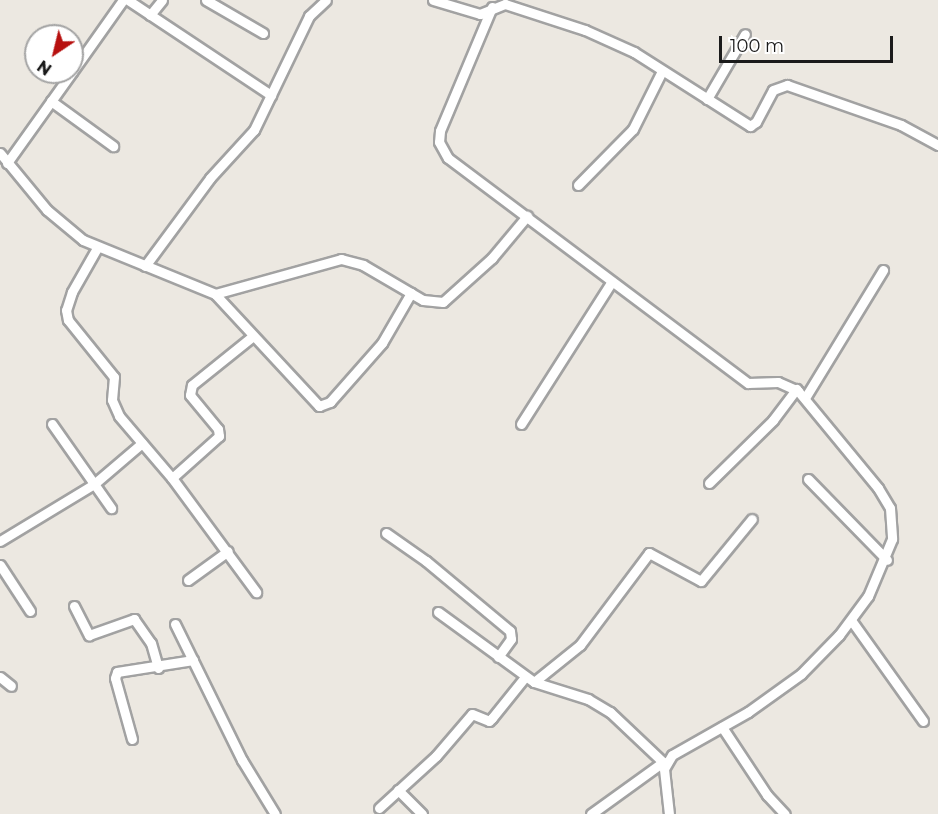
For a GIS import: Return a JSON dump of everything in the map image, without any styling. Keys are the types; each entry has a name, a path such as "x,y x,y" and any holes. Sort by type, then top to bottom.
{"street":[{"path":"84,55 123,0"},
{"path":"128,0 271,95"},
{"path":"150,15 162,0"},
{"path":"206,0 263,33"},
{"path":"145,266 210,178 254,130 309,16 326,0"},
{"path":"433,0 476,13 505,4 585,30 662,71 752,126 773,90 787,85 901,125 938,145"},
{"path":"492,8 440,131 439,142 448,158 748,383 778,381 796,389 890,508 892,539 879,579 851,620 801,674 722,727 672,755 591,814"},
{"path":"707,99 745,34"},
{"path":"578,185 633,129 662,71"},
{"path":"7,163 63,84"},
{"path":"51,101 113,146"},
{"path":"0,153 66,228 97,248 215,294 312,402 325,406 382,343 411,293"},
{"path":"215,294 334,259 363,265 411,293 434,303 451,298 526,216"},
{"path":"97,248 77,282 66,316 114,376 113,407 172,478 256,592"},
{"path":"805,398 883,270"},
{"path":"521,424 612,281"},
{"path":"172,478 219,436 218,429 190,395 192,385 253,336"},
{"path":"709,483 773,420 796,389"},
{"path":"52,424 111,508"},
{"path":"0,541 94,484 142,443"},
{"path":"808,479 887,560"},
{"path":"379,808 436,756 472,714 489,721 529,680 579,645 649,553 701,582 752,519"},
{"path":"386,533 426,561 510,631 511,639 498,657"},
{"path":"188,580 228,551"},
{"path":"0,565 3,576 30,611"},
{"path":"74,606 89,635 134,619 151,643 158,668"},
{"path":"438,612 529,680 588,699 610,712 664,763 669,814"},
{"path":"851,620 923,721"},
{"path":"175,624 242,760 275,814"},
{"path":"132,739 115,678 122,670 158,668 193,660"},
{"path":"0,677 11,686"},
{"path":"722,727 767,795 785,814"},
{"path":"398,790 422,814"}]}
